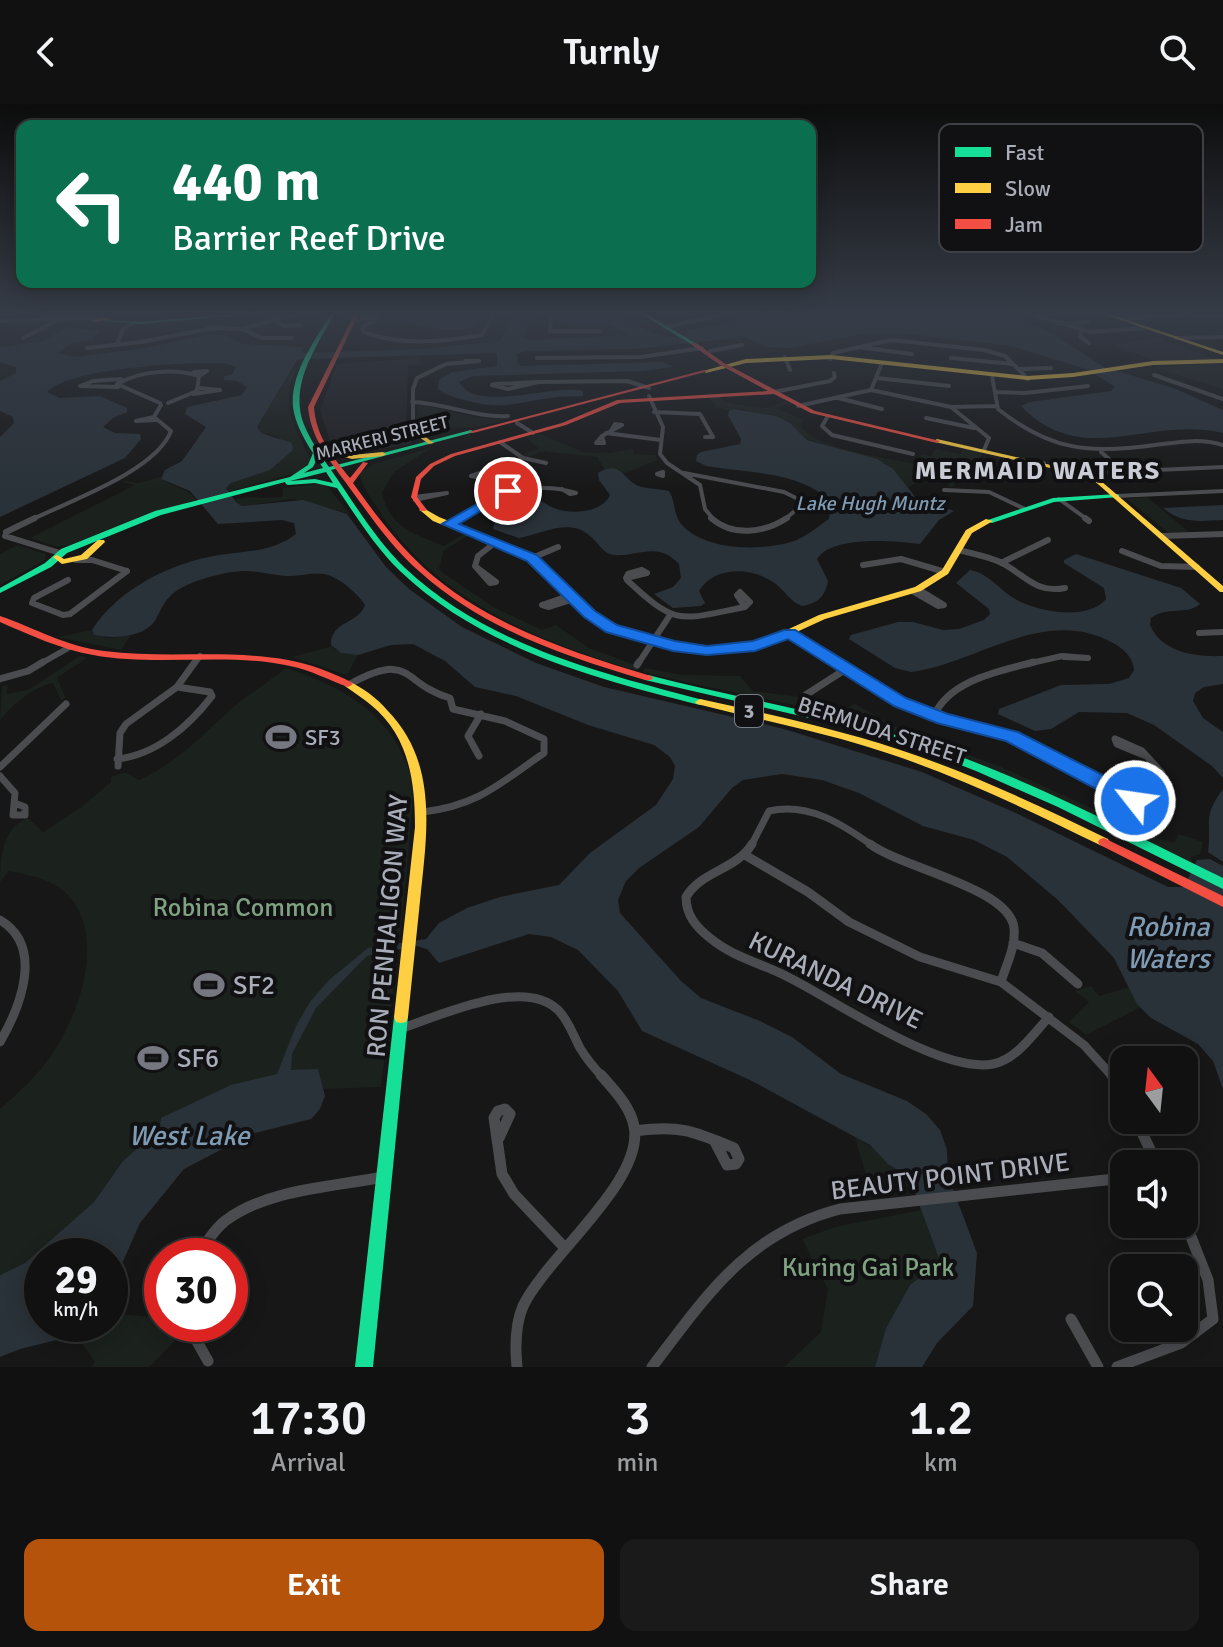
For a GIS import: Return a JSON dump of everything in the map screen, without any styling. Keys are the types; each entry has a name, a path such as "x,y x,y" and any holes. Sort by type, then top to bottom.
{"main road":[{"name":"BERMUDA STREET","path":"300,374 294,386 293,406 301,429 345,484 389,555 413,579 462,614 518,644 627,684 802,723 919,760 1028,806 1223,902"},
{"name":"BERMUDA STREET","path":"322,452 310,415 312,402 326,374"},
{"name":"MARKERI STREET","path":"58,555 131,523 192,505 334,469 428,440 648,391 704,374"},
{"path":"744,374 798,406 828,416 1089,474 1221,586"},
{"name":"MARKERI STREET","path":"961,374 993,378 1024,375 1087,378 1102,374"},
{"name":"MARKERI STREET","path":"334,469 365,463 428,440 648,391"},
{"path":"774,392 648,391 605,404 564,424 453,455 432,465 418,478 414,498 427,514 532,558 605,625 690,649 723,651 755,646 822,617 915,590 945,572 975,528 1059,499 1117,496"},
{"path":"409,423 428,440"},
{"path":"291,480 311,466 322,452 352,457 383,454"},
{"path":"291,480 345,484 365,463"},
{"name":"BERMUDA STREET","path":"345,484 425,572 462,600 518,631 578,656 647,677 814,713 901,739 1001,779 1223,884"},
{"name":"MARKERI STREET","path":"72,561 89,555 102,541 134,526 192,505"},
{"path":"78,547 89,555"},
{"path":"0,594 58,555 59,561 72,561"},
{"path":"0,594 72,561"},
{"name":"RON PENHALIGON WAY","path":"0,619 70,647 125,656 200,656 284,662 316,669 350,684 386,710 409,743 420,774 423,812 364,1367"}],"street":[{"path":"167,374 93,381 80,386 118,387 160,404 220,390 199,388"},
{"path":"194,374 199,376"},
{"path":"409,423 414,382 422,374"},
{"path":"774,392 830,381 834,374"},
{"path":"871,390 878,374"},
{"path":"1024,375 1028,374"},
{"path":"1154,375 1223,399"},
{"path":"193,394 199,388 199,376"},
{"path":"877,378 949,386"},
{"path":"993,378 997,406"},
{"path":"995,392 1025,393 1087,378"},
{"path":"118,387 123,379"},
{"path":"538,382 508,389 492,385 538,382 627,381 648,391 654,412 663,427 660,454 667,472 684,473 789,494 798,499 801,507 772,527 734,528 709,515 701,487 684,473"},
{"path":"798,406 871,390 951,407 997,406 1039,439 1070,449 1101,452 1198,439 1223,445"},
{"path":"837,398 882,409"},
{"path":"412,402 513,420 533,433"},
{"path":"3,534 152,459 171,431 155,418 160,404"},
{"path":"951,407 990,440 984,450"},
{"path":"654,412 698,413 704,418 708,429"},
{"path":"828,416 822,426 832,435 913,454"},
{"path":"926,418 977,428"},
{"path":"612,429 604,435 661,440"},
{"path":"500,442 523,458 550,463"},
{"path":"1101,452 1123,471"},
{"path":"497,467 471,477 478,472 523,458"},
{"path":"1024,473 1044,463"},
{"path":"1089,474 1223,467"},
{"path":"701,487 708,482 720,481"},
{"path":"448,524 513,490 541,486 562,489"},
{"path":"944,490 989,492 1025,509"},
{"path":"1117,496 1223,491"},
{"path":"414,498 447,493 414,498"},
{"path":"1059,499 1089,521"},
{"path":"3,534 58,555"},
{"path":"1163,536 1223,534"},
{"path":"1001,563 1048,540"},
{"path":"476,567 477,555 496,542"},
{"path":"532,558 558,547"},
{"path":"958,550 1001,563 1034,587 1055,591 1065,588"},
{"path":"1122,551 1154,565 1197,567"},
{"path":"68,580 34,598 32,603 63,615 70,614 127,571 89,555"},
{"path":"863,565 901,559 945,572"},
{"path":"627,580 659,610 670,615 685,616 745,607"},
{"path":"637,665 670,615"},
{"path":"1199,633 1223,632"},
{"path":"790,633 892,698 934,716 994,731 1026,743 1140,804 1153,803"},
{"path":"0,679 28,671 70,647"},
{"path":"177,687 210,692 212,696 153,749 118,763 120,733 129,720 177,687 200,656"},
{"path":"934,716 948,693 1023,665 1064,657"},
{"path":"350,684 383,669 401,669 433,693 450,698 453,709 481,714 544,739 544,753 476,800 454,808 423,812"},
{"path":"812,689 846,669"},
{"path":"0,767 25,747 47,717 66,704"},
{"path":"479,756 468,736 481,714"},
{"path":"1142,794 1153,788 1162,773 1146,756"},
{"path":"0,776 15,787 17,804"},
{"path":"1153,788 1153,803"},
{"path":"1116,789 1150,797 1153,803"},
{"path":"1001,982 1013,943 1014,919 992,898 889,857 826,816 781,808 769,811 745,855 808,892 849,922 920,957 1001,982 1084,1045 1110,1072"},
{"name":"KURANDA DRIVE","path":"745,855 696,883 687,894 686,908 697,924 724,949 786,976 933,1052 968,1065 994,1064 1012,1053 1049,1017"},
{"path":"0,920 6,922 20,938 26,955 17,1010 0,1042"},
{"path":"1013,943 1030,946 1042,953 1078,984"},
{"path":"400,1029 501,999 537,997 552,1004 566,1018 594,1068 621,1097 635,1131 631,1156 622,1176 538,1281 523,1307 516,1343 517,1367"},
{"path":"635,1131 666,1127 687,1129 715,1142"},
{"path":"499,1138 502,1174 514,1194 564,1247"},
{"path":"208,1238 230,1218 259,1203 385,1177"},
{"name":"BEAUTY POINT DRIVE","path":"652,1367 740,1258 787,1227 806,1219 831,1210 1110,1179"},
{"path":"1117,1367 1177,1347 1203,1330 1213,1319 1214,1305 1191,1238"},
{"path":"1071,1319 1098,1367"},
{"path":"197,1342 208,1361"}],"shaded area":[{"path":"333,374 408,374 406,430 410,432 411,444 370,451 343,448 330,441 320,410"}],"green space":[{"path":"289,374 295,374 289,403 294,425 310,459 309,465 298,472 228,492 226,488 231,483 278,465 280,437 261,433 257,427"},
{"path":"1175,374 1223,374 1223,389"},
{"path":"720,396 726,402 764,408 785,401 789,404 775,408 803,419 801,426 809,434 838,447 922,465 928,460 920,457 922,454 931,456 936,449 960,454 965,448 983,452 979,459 992,470 1000,471 1000,474 990,473 985,479 952,478 955,486 949,487 946,477 928,476 907,488 886,464 807,439 790,423 776,416 719,407 700,412 717,407 708,397"},
{"path":"418,404 472,417 507,420 476,427 423,429 417,422"},
{"path":"540,434 583,452 608,453 634,449 633,454 655,455 658,460 625,473 605,470 597,457 542,451 528,457 522,454 539,449 526,437"},
{"path":"431,448 394,472 382,493 391,515 413,533 444,546 464,534 468,536 444,550 439,569 495,608 542,630 556,625 589,648 641,667 637,671 565,647 495,615 433,572 406,545 368,494 360,473 373,464"},
{"path":"160,477 189,492 196,500 145,515 69,545 57,547 30,538 135,485 117,480 139,483"},
{"path":"327,486 350,514 293,499 242,506 234,500 282,497 283,488"},
{"path":"1147,497 1190,533 1169,533 1127,499"},
{"path":"17,545 46,554 45,560 0,585 0,554"},
{"path":"92,630 94,635 108,638 130,636 121,650 58,637"},
{"path":"332,646 335,650 358,655 347,675 292,657"},
{"path":"80,656 87,658 57,678 66,698 61,700 53,683 46,685 24,697 0,720 2,686 8,685 7,694 28,690"},
{"name":"Robina Common","path":"286,668 325,683 360,703 388,730 408,767 412,806 381,1087 323,1089 318,1069 160,1128 123,1161 94,1202 53,1238 24,1238 24,1263 0,1275 0,1109 37,1074 59,1043 78,1001 87,954 86,931 79,911 60,888 32,876 9,871 0,882 4,845 19,823 28,818 43,832 80,808 111,782 111,777 125,772 139,780 153,773 198,740 230,710"},
{"path":"645,668 683,675 740,676 753,691 800,697 841,711 855,704 896,727 1001,767 1162,840 1174,843 1179,834 1203,842 1200,854 1191,857 1193,865 1009,779 897,734 802,707 642,672"},
{"path":"1091,986 1099,996 1130,987 1141,1007 1086,1035 1069,1022 1089,1002 1075,991"},
{"name":"Kuring Gai Park","path":"855,1137 895,1167 912,1186 870,1189"},
{"name":"Kuring Gai Park","path":"921,1210 940,1261 910,1285 886,1328 875,1367 784,1367 821,1332 828,1289 802,1239 835,1227"},
{"path":"128,1315 144,1316 144,1342 174,1342 149,1367 92,1367 95,1362 82,1342 128,1342"}],"water":[{"name":"Robina Waters","path":"14,374 94,374 60,384 47,392 60,398 100,396 127,408 127,412 103,427 115,433 140,434 141,439 125,458 0,517 0,437 14,423 13,417 0,411 0,381"},
{"name":"Robina Waters","path":"289,374 257,427 261,433 292,443 293,450 270,470 231,483 226,488 236,502 242,506 303,500 347,514 386,567 409,589 462,627 536,663 604,687 784,729 922,772 1018,814 1168,887 1184,887 1197,860 1210,859 1223,866 1223,1089 1213,1061 1198,1044 1151,1018 1137,1004 1114,958 1058,900 1007,857 974,840 923,826 859,793 822,780 782,774 743,780 732,788 699,827 639,868 626,881 618,900 620,913 681,981 701,998 792,1037 841,1074 907,1101 926,1114 940,1130 947,1150 948,1176 977,1253 973,1306 937,1343 922,1367 875,1367 886,1328 910,1285 940,1261 909,1177 888,1164 870,1145 752,1081 642,1031 618,991 578,950 551,937 529,934 439,963 427,949 417,946 367,956 316,1008 292,1054 291,1070 318,1069 325,1096 320,1109 311,1119 251,1134 184,1169 140,1223 128,1250 128,1238 53,1238 94,1202 123,1161 160,1128 161,1118 231,1085 277,1074 296,1026 310,1002 329,980 368,948 426,939 439,923 467,908 500,897 559,885 590,853 656,805 673,779 675,766 670,757 654,745 588,725 516,696 475,687 445,661 413,644 391,645 358,655 341,653 331,645 335,631 357,616 365,605 347,586 328,575 285,576 248,571 211,576 173,594 156,619 144,630 119,637 94,635 92,630 116,602 165,571 201,559 259,550 296,534 294,523 282,520 218,524 190,491 161,479 165,470 182,461 206,427 185,414 187,407 242,395 247,387 237,381 224,380 224,376"},
{"name":"Robina Waters","path":"449,374 543,374 473,376 459,382 468,391 482,396 570,390 583,391 583,396 493,405 468,401 438,389 439,380"},
{"name":"Robina Waters","path":"1095,374 1127,374 1176,389 1223,410 1223,433 1196,429 1117,437 1068,435 1044,425 1021,406 1030,402 1111,391 1115,387"},
{"name":"Lake Hugh Muntz","path":"734,409 776,416 790,423 807,440 877,459 893,469 916,498 954,511 939,520 920,544 865,541 825,551 817,559 828,581 825,591 816,601 802,606 764,577 733,572 723,573 706,583 699,591 705,603 701,606 673,608 654,594 673,587 681,578 679,564 663,553 610,554 582,530 574,528 555,528 519,538 493,529 504,514 531,500 568,511 585,511 600,506 610,495 599,480 598,473 613,468 636,485 669,491 682,525 705,540 734,547 764,547 801,538 829,519 831,502 819,492 789,479 706,466 696,461 701,452 740,444 741,439 728,415"},
{"path":"1223,505 1223,520 1184,519 1163,508"},
{"path":"1076,554 1181,588 1200,604 1190,609 1157,614 1151,618 1150,625 1155,634 1171,647 1202,656 1223,656 1223,684 1204,687 1195,693 1193,701 1203,718 1223,732 1223,778 1212,766 1154,725 1127,713 1079,712 1051,729 1035,731 998,714 999,709 1061,685 1109,684 1129,678 1134,670 1127,654 1113,643 1087,633 1062,630 1036,633 911,672 895,668 849,639 851,635 898,622 913,622 943,630 959,629 984,620 990,614 989,609 956,583 970,570 983,575 1026,604 1050,611 1088,610 1106,599 1104,588 1064,563"},
{"path":"1223,789 1223,862 1208,852 1210,814"},
{"name":"Robina Waters","path":"24,1263 24,1342 48,1342 0,1357 0,1275"}],"traffic: fast":[{"path":"302,374 296,407 300,424 310,443 372,533 403,570 435,597 505,639 543,655 621,681 700,702"},
{"path":"0,591 48,565 64,551 158,513 471,432"},
{"path":"293,477 311,466 316,453"},
{"path":"288,483 315,481 339,486"},
{"path":"989,521 1053,500 1117,496"},
{"path":"648,678 835,721 938,752 1021,786 1223,884"},
{"path":"364,1367 401,1017"}],"traffic: slow":[{"path":"989,374 1027,378 1080,374"},
{"path":"408,427 431,443"},
{"path":"937,441 1092,476 1223,590"},
{"path":"328,451 352,457 383,454"},
{"path":"423,510 436,519 532,558 589,614 605,625 673,646 715,651 763,644 822,617 918,589 945,572 969,532 989,521"},
{"path":"57,557 62,562 84,557 101,542"},
{"path":"348,684 376,703 396,725 409,748 417,772 420,827 401,1017"},
{"path":"700,702 820,730 918,759 998,792 1104,842"}],"traffic: jam":[{"path":"327,374 311,407 314,428 323,447 384,528 423,571 474,608 530,637 648,678"},
{"path":"471,432 695,374"},
{"path":"741,374 813,412 937,441"},
{"path":"423,510 414,497 418,478 432,465 453,455 564,424 619,401 774,392"},
{"path":"350,482 365,463"},
{"path":"0,619 91,652 136,657 260,659 319,671 348,684"},
{"path":"1104,842 1223,902"}],"place":[{"name":"SF3","path":"281,737"},
{"name":"SF2","path":"209,985"},
{"name":"SF6","path":"153,1058"}],"district":[{"name":"MERMAID WATERS","path":"1038,470"}],"route":[{"path":"508,491 448,524 532,558 589,614 612,628 673,646 707,651 755,646 790,633 900,702 943,719 1011,736 1135,801"}],"water label":[{"name":"West Lake","path":"189,1135"}]}
